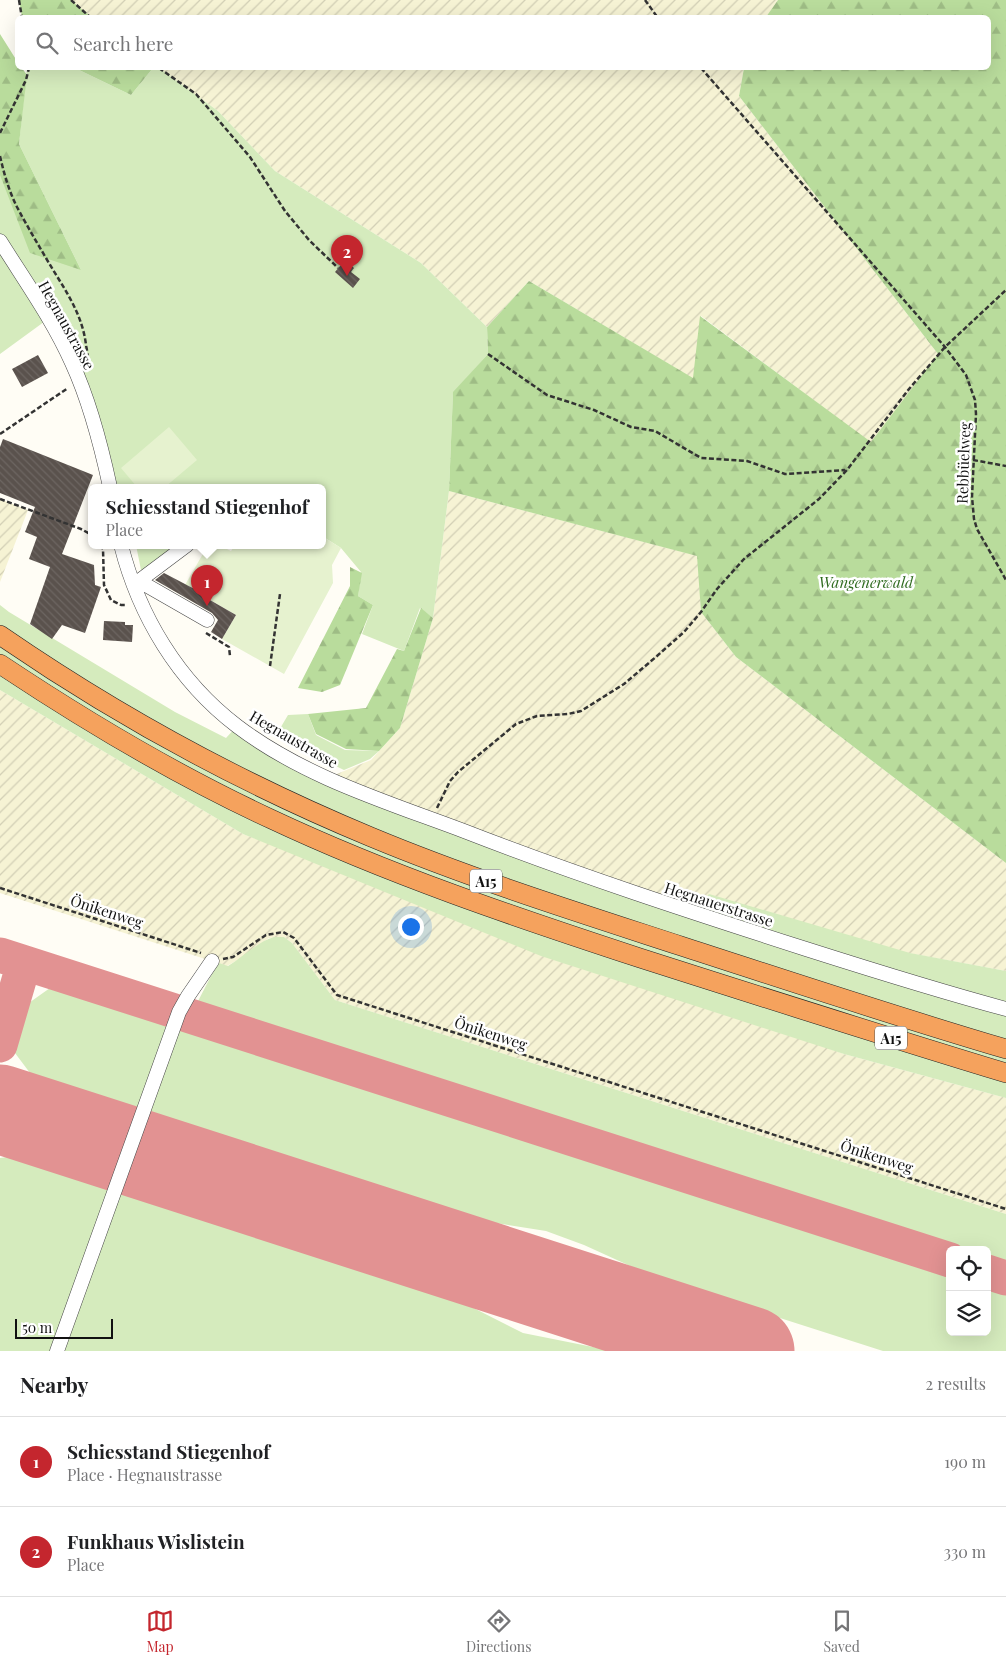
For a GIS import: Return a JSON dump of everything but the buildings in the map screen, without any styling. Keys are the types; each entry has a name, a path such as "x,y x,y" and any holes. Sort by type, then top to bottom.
{"highway":[{"name":"A15","path":"0,636 92,695 180,746 274,794 371,837 450,868 579,912 817,990 1006,1049"},
{"name":"A15","path":"0,664 73,712 159,762 269,818 354,856 496,910 1006,1073"}],"street":[{"name":"Hegnaustrasse","path":"0,241 48,318 71,361 94,421 109,484"},
{"name":"Hegnaustrasse","path":"123,549 136,582 141,606 154,632 190,682 210,703 237,726 264,744 327,778 429,818"},
{"path":"181,549 136,582 207,620"},
{"name":"Hegnauerstrasse","path":"429,818 691,912 944,992 1006,1009"},
{"path":"57,1351 179,1012 213,958"}],"path":[{"path":"19,0 22,15"},
{"path":"71,0 88,15"},
{"path":"645,0 656,15"},
{"path":"0,133 26,80 28,70"},
{"path":"162,70 196,94 250,156 285,211 309,240 338,268"},
{"name":"Rebbüelweg","path":"703,70 945,347 966,375 974,400 976,426 973,460 974,519 981,537 1006,580"},
{"path":"0,156 5,178 17,206 46,259 72,300 86,337"},
{"path":"429,818 458,772 516,724 537,716 568,714 581,711 630,679 684,632 717,589 744,559 819,499 847,470 945,347 1006,290"},
{"path":"488,354 547,396 594,410 631,427 655,431 701,458 746,462 785,474 847,470"},
{"path":"0,434 63,390 80,382"},
{"path":"973,460 1006,466"},
{"path":"0,498 81,528 88,532"},
{"path":"103,549 104,585 111,600 120,604 141,606"},
{"path":"270,666 280,594"},
{"path":"207,620 201,630 229,647 230,656"},
{"name":"Önikenweg","path":"0,888 213,958 226,959 233,957 266,935 283,932 294,938 337,995 1006,1209"}],"shaded area":[{"path":"71,0 778,0 768,15 88,15"},
{"path":"162,70 744,70 739,96 938,354 871,443 701,316 694,379 529,281 487,327 421,263 275,171 218,111"},
{"path":"449,491 698,556 701,612 736,657 1006,863 1006,971 691,913 327,778 371,760 400,728 433,618"},
{"path":"0,499 28,510 0,582"},
{"path":"0,690 243,834 844,1054 1006,1098 1006,1214 335,1000 292,943 284,937 269,938 227,966 0,893"}],"green space":[{"path":"19,0 71,0 89,15 22,15"},
{"name":"Wangenerwald","path":"778,0 1006,0 1006,863 736,657 701,612 697,556 449,491 453,392 488,354 487,327 529,281 693,378 700,316 871,442 938,354 739,96 744,70 991,70 991,15 767,15"},
{"path":"0,34 15,58 15,70 23,70 27,75 19,144 81,270 30,253 0,175"},
{"path":"27,70 79,70 131,95 151,70 162,70 218,111 275,171 421,263 487,327 488,354 453,393 449,491 433,618 420,608 404,651 362,634 373,605 358,596 361,572 341,548 326,539 326,484 116,484 93,421 48,319 0,354 0,174 81,270 19,144"},
{"path":"79,70 151,70 131,95"},
{"path":"169,427 197,460 169,484 134,484 121,468"},
{"path":"326,539 341,548 332,565 333,583 284,674 222,639 236,615 203,596 204,594 185,585 206,549 227,549 231,551 232,549 326,549"},
{"path":"137,549 176,549 142,575"},
{"path":"350,567 362,573 358,596 373,605 340,685 322,692 298,688 350,586"},
{"path":"0,605 175,712 226,738 237,726 291,759 691,912 709,894 910,953 1006,971 1006,1098 844,1054 541,956 243,834 0,690"},
{"path":"421,608 433,618 400,728 379,751 346,749 316,734 308,714 366,708 397,649 404,651"},
{"path":"308,714 316,735 345,750 379,751 370,759 344,770 275,737 288,715"},
{"path":"284,937 292,943 335,1000 1006,1214 1006,1267 991,1262 991,1246 946,1246 946,1248 195,1007 219,963 228,966 268,939"},
{"path":"57,983 946,1269 946,1336 991,1336 991,1283 1006,1288 1006,1351 883,1351 661,1280 584,1245 546,1231 470,1219 40,1081 30,1073 15,1053 14,1040 26,1005"},
{"path":"14,1156 436,1289 523,1333 613,1351 0,1351 0,1158"}],"taxiway":[{"path":"0,955 946,1259"},
{"path":"0,1045 24,963"},
{"path":"991,1273 1006,1278"}],"runway":[{"path":"0,1109 750,1351"}],"place":[{"name":"Funkhaus Wislistein","path":"347,276"},
{"name":"Schiesstand Stiegenhof","path":"207,606"}]}
